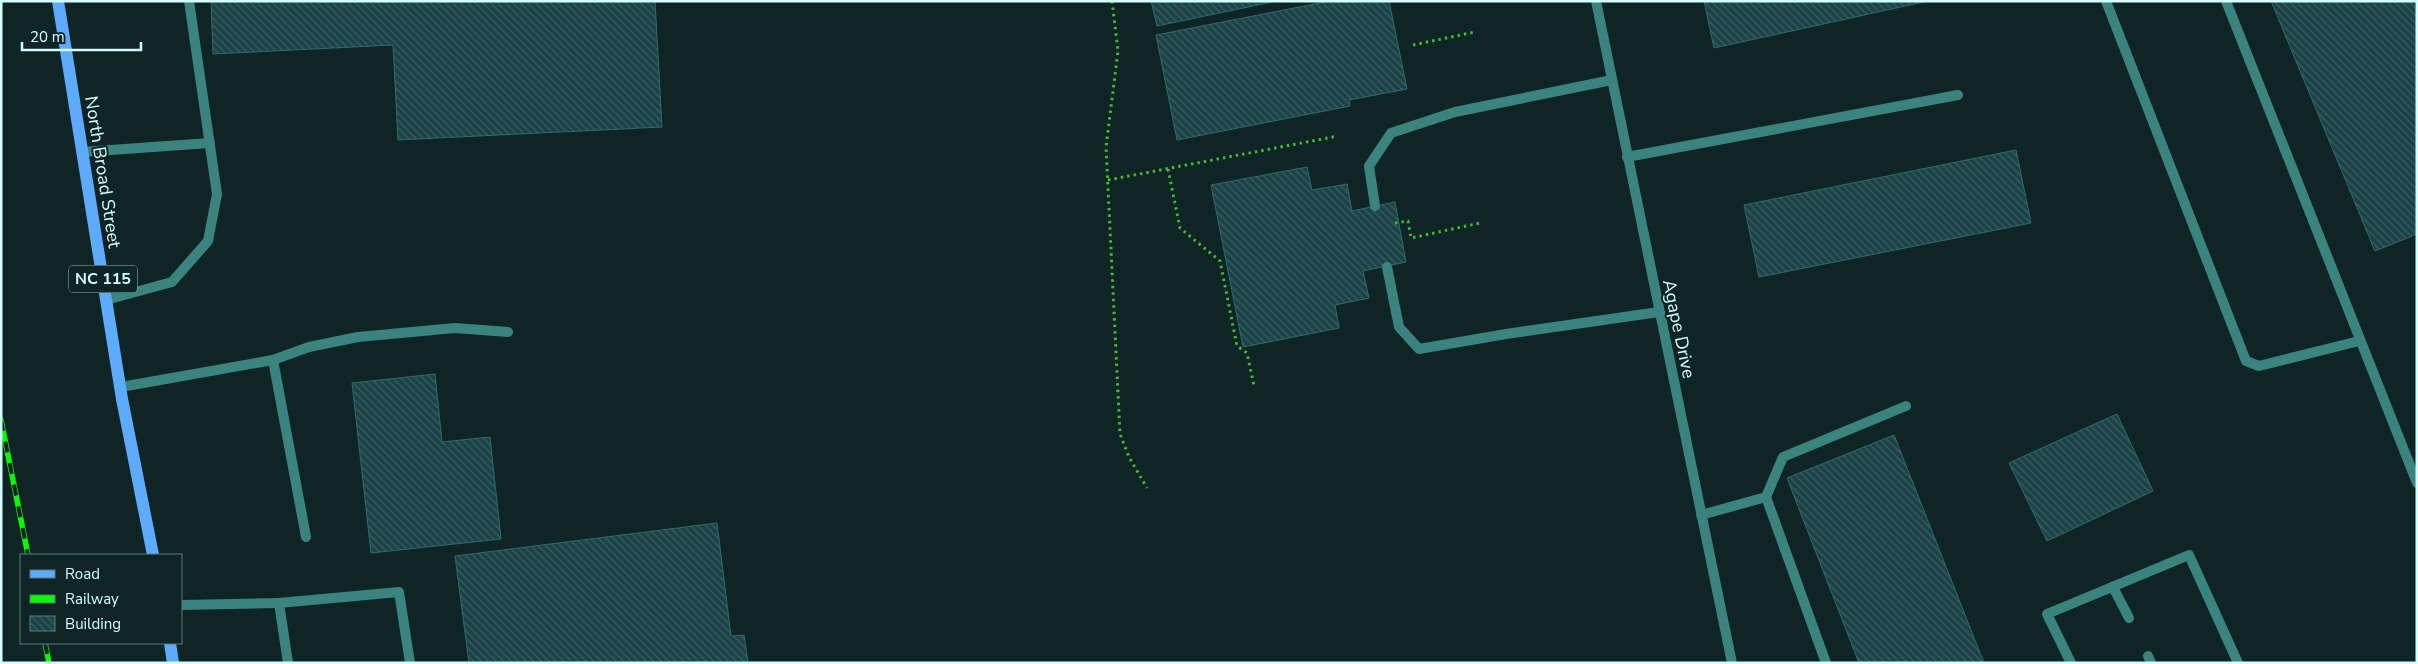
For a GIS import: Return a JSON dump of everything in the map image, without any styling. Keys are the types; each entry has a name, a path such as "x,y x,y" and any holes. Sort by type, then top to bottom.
{"main road":[{"name":"North Broad Street","path":"58,1 106,300 153,554"},
{"path":"170,644 173,663"}],"street":[{"path":"106,300 172,282 208,241 217,194 188,1"},
{"name":"Agape Drive","path":"1596,1 1732,663"},
{"path":"2106,1 2246,361 2259,366 2359,341"},
{"path":"2226,1 2359,341 2417,483"},
{"path":"1375,206 1369,166 1391,133 1455,112 1612,80"},
{"path":"1627,157 1958,95"},
{"path":"82,152 210,143"},
{"path":"1387,266 1400,327 1419,349 1506,334 1659,312"},
{"path":"121,387 273,360 308,347 358,337 455,328 508,332"},
{"path":"273,360 306,537"},
{"path":"1826,663 1766,497 1783,457 1906,406"},
{"path":"1701,515 1766,497"},
{"path":"2071,663 2047,614 2189,555 2238,663"},
{"path":"2113,587 2129,618"},
{"path":"182,605 279,603 398,592 410,663"},
{"path":"279,603 288,663"}],"path":[{"path":"1112,1 1118,51 1106,147 1120,434 1129,457 1147,488"},
{"path":"1413,45 1475,32"},
{"path":"1108,180 1338,136"},
{"path":"1168,169 1180,228 1220,261 1237,346 1247,354 1254,386"},
{"path":"1395,223 1408,221 1411,238 1480,223"}],"building":[{"path":"211,1 655,1 662,127 398,140 393,45 213,54"},
{"path":"1151,1 1277,1 1157,26"},
{"path":"1330,1 1389,1 1407,89 1349,100 1350,106 1177,140 1156,35"},
{"path":"1704,1 1928,1 1714,48"},
{"path":"2271,1 2417,1 2417,234 2375,251"},
{"path":"2016,150 2031,223 1759,277 1744,205"},
{"path":"1307,167 1312,190 1347,184 1352,211 1395,202 1406,262 1363,271 1369,298 1335,305 1339,328 1243,347 1211,185"},
{"path":"435,374 442,442 490,437 501,539 371,553 352,383"},
{"path":"2117,414 2153,491 2047,541 2009,463"},
{"path":"1894,435 1984,663 1859,663 1787,478"},
{"path":"717,523 731,636 744,635 748,663 469,663 455,556"}],"railway":[{"path":"1,420 28,554"},
{"path":"45,644 49,663"}]}
